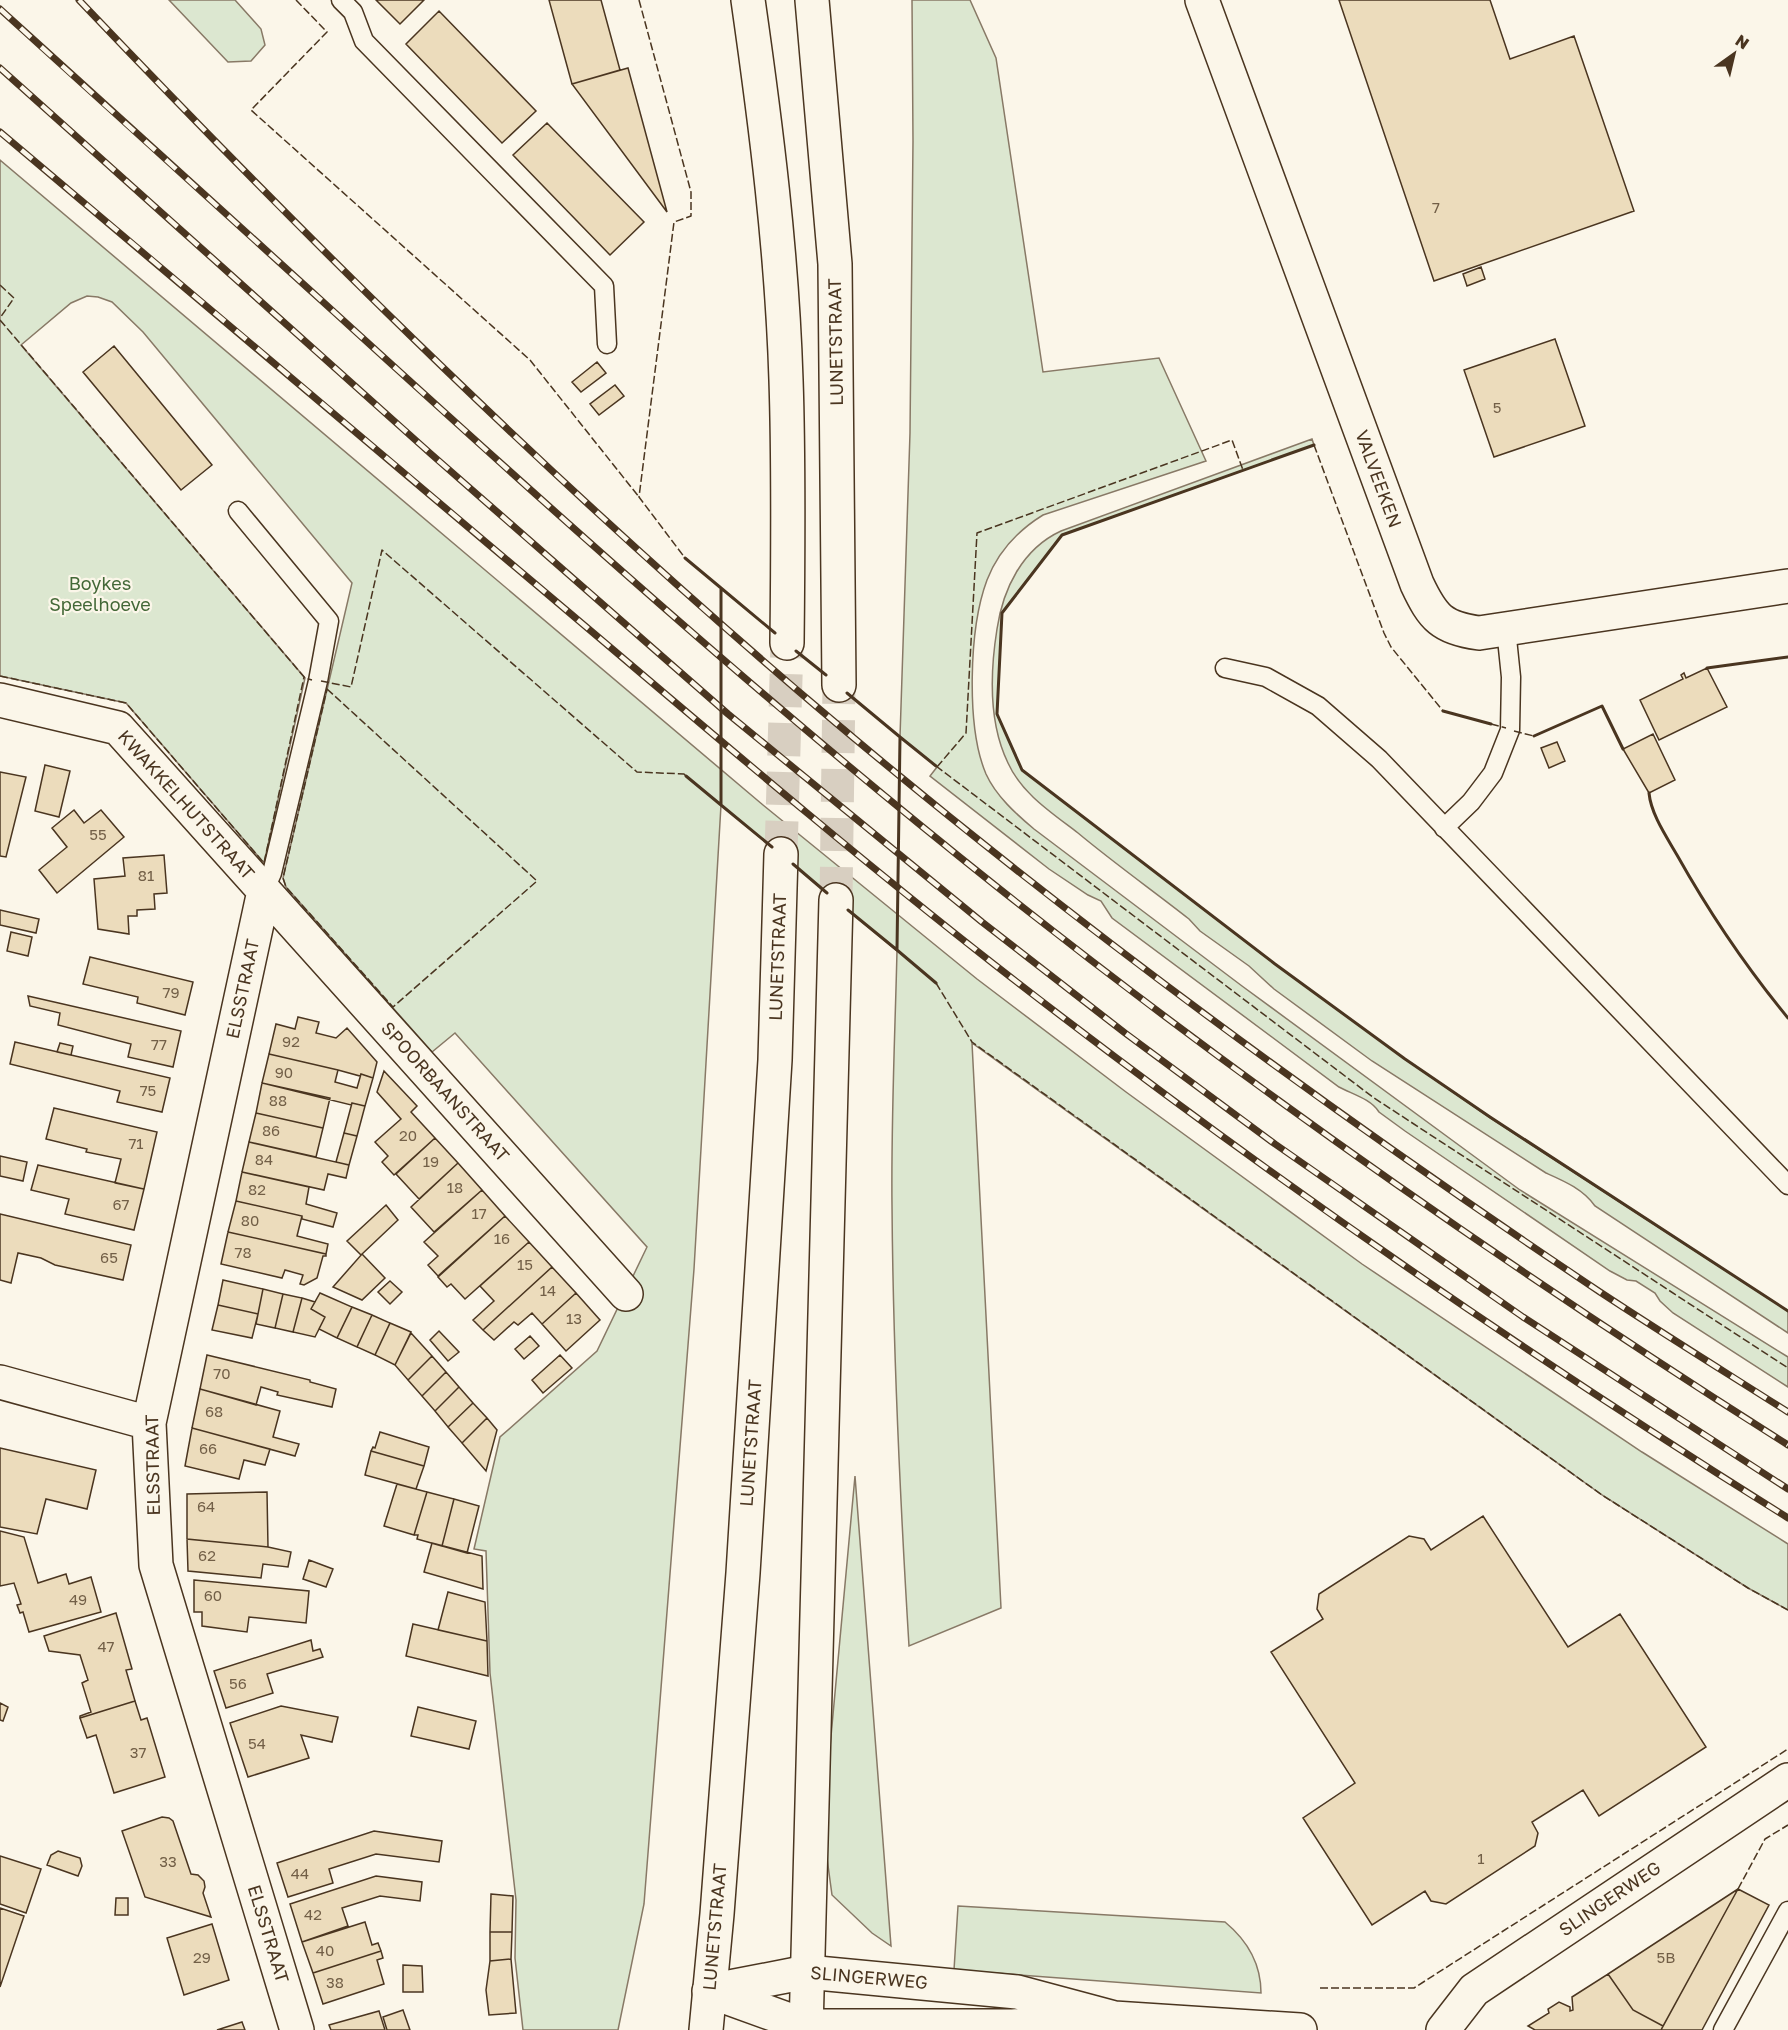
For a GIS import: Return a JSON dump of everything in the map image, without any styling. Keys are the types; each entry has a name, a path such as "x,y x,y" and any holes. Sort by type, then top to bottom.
{"street":[{"path":"748,0 767,139 778,255 784,356 788,516 787,643"},
{"name":"LUNETSTRAAT","path":"812,0 835,264 839,685"},
{"name":"VALVEEKEN","path":"1202,0 1413,573 1426,604 1440,621 1459,630 1479,633 1788,586"},
{"name":"KWAKKELHUTSTRAAT","path":"0,700 118,728 264,891"},
{"name":"LUNETSTRAAT","path":"706,2030 743,1573 775,1060 781,854"},
{"name":"SPOORBAANSTRAAT","path":"264,891 626,1294"},
{"name":"ELSSTRAAT","path":"264,891 149,1423 156,1565 297,2030"},
{"path":"806,2028 836,900"},
{"path":"0,1382 149,1423"},
{"name":"SLINGERWEG","path":"1443,2030 1474,1990 1788,1780"},
{"name":"SLINGERWEG","path":"709,1991 807,1972 1017,1992 1114,2018"},
{"name":"SLINGERWEG","path":"709,1991 806,2028 1013,2026 1114,2018 1292,2030"}],"lane":[{"path":"341,0 352,12 364,41 604,286 607,344"},
{"path":"238,511 329,621 318,681 272,873 264,891"},
{"path":"1444,828 1472,802 1493,772 1510,729 1511,677 1506,629"},
{"path":"1225,668 1266,677 1318,706 1378,759 1788,1185"},
{"path":"1724,2030 1788,1911"}],"green space":[{"path":"169,0 235,0 261,29 265,45 251,61 228,62"},
{"path":"912,0 970,0 996,58 1043,372 1159,358 1206,461 1043,515 1017,535 997,560 987,580 981,600 976,624 972,677 975,731 986,774 995,790 1034,829 1242,986 1520,1190 1788,1357 1788,1387 1673,1313 1655,1293 1636,1281 1627,1280 1610,1271 1405,1131 1366,1100 1339,1087 1112,918 1101,901 1049,869 930,776 937,767 900,737 910,433"},
{"name":"Boykes Speelhoeve","path":"0,160 763,805 977,979 1126,1092 1362,1264 1642,1452 1788,1544 1788,1610 1748,1588 1602,1495 972,1043 1001,1608 909,1646 898,1426 893,1260 892,1141 897,951 721,805 694,1269 644,1904 618,2030 523,2030 515,1958 516,1900 490,1673 486,1551 474,1549 500,1437 597,1351 647,1247 455,1033 432,1052 286,887 283,878 352,583 143,332 112,302 98,297 87,296 71,303 21,345 305,678 264,863 126,703 0,676"},
{"path":"1312,439 1314,445 1062,535 1002,613 997,714 1022,770 1275,964 1405,1059 1490,1118 1788,1311 1788,1333 1595,1206 1573,1186 1546,1173 1372,1061 1274,989 1249,966 1200,931 1189,919 1048,810 1021,784 1008,763 997,731 992,697 995,646 1004,599 1017,572 1035,548 1061,531"},
{"path":"855,1476 891,1946 872,1933 832,1895 827,1858 829,1758"},
{"path":"958,1906 1225,1922 1252,1953 1259,1972 1261,1993 954,1970"}],"building":[{"path":"376,0 424,0 400,24"},
{"path":"549,0 601,0 620,70 572,84"},
{"path":"1339,0 1490,0 1510,59 1574,36 1634,211 1434,281"},
{"path":"439,11 536,111 502,143 406,44"},
{"path":"628,68 667,212 572,84"},
{"path":"547,123 644,222 610,255 513,155"},
{"path":"1481,267 1485,279 1467,286 1463,274"},
{"path":"1555,339 1585,426 1494,457 1464,370"},
{"path":"114,346 212,465 181,490 83,372"},
{"path":"597,362 606,373 581,392 572,382"},
{"path":"615,385 624,396 599,415 590,404"},
{"path":"1707,668 1727,707 1659,740 1640,700 1683,679 1681,675 1684,673 1686,678"},
{"path":"1653,734 1675,780 1649,793 1623,749"},
{"path":"1557,742 1565,761 1549,768 1541,748"},
{"path":"45,765 70,771 59,817 35,811"},
{"path":"0,772 26,777 6,857 0,856"},
{"path":"74,810 84,823 101,810 124,837 57,893 39,870 67,847 52,828"},
{"path":"164,855 167,893 154,894 155,909 137,910 137,916 128,916 129,934 98,929 94,879 125,876 123,858"},
{"path":"0,910 39,919 36,933 0,925"},
{"path":"11,932 32,937 28,956 7,951"},
{"path":"90,957 193,982 185,1015 137,1003 138,997 83,984"},
{"path":"28,996 181,1031 173,1067 128,1057 131,1044 58,1025 60,1013 30,1006"},
{"path":"298,1017 319,1022 316,1033 336,1038 347,1028 377,1062 373,1078 269,1054 276,1024 295,1029"},
{"path":"15,1042 170,1078 162,1112 117,1102 120,1091 10,1064"},
{"path":"60,1043 73,1046 71,1055 57,1052"},
{"path":"269,1054 338,1070 335,1082 357,1088 361,1074 373,1078 365,1106 352,1103 351,1105 262,1083"},
{"path":"384,1071 417,1106 411,1112 435,1138 394,1175 382,1162 388,1156 375,1142 401,1119 377,1092"},
{"path":"262,1083 330,1098 323,1128 256,1113"},
{"path":"352,1103 365,1106 357,1136 344,1133"},
{"path":"54,1108 157,1132 144,1189 115,1183 121,1159 86,1152 87,1149 46,1139"},
{"path":"256,1113 323,1128 316,1157 249,1142"},
{"path":"344,1133 357,1136 349,1165 336,1162"},
{"path":"435,1138 458,1163 419,1199 396,1174"},
{"path":"249,1142 349,1165 346,1178 328,1174 324,1190 242,1172"},
{"path":"0,1156 27,1162 23,1181 0,1176"},
{"path":"458,1163 482,1190 434,1232 411,1207"},
{"path":"38,1165 144,1189 134,1230 65,1214 69,1199 31,1190"},
{"path":"242,1172 309,1187 306,1204 337,1213 333,1227 302,1219 302,1216 236,1201"},
{"path":"482,1190 505,1216 438,1276 428,1265 438,1256 424,1242"},
{"path":"236,1201 302,1216 297,1236 328,1244 326,1254 228,1232"},
{"path":"386,1205 398,1220 361,1255 347,1241"},
{"path":"0,1214 131,1245 123,1280 55,1265 41,1258 18,1253 11,1283 0,1280"},
{"path":"505,1216 529,1242 465,1299 451,1284 447,1287 438,1277"},
{"path":"228,1232 326,1254 326,1256 323,1256 317,1278 304,1285 300,1284 303,1275 285,1270 282,1278 221,1264"},
{"path":"529,1242 552,1267 483,1330 473,1320 494,1301 480,1286"},
{"path":"362,1254 385,1278 362,1300 333,1287"},
{"path":"552,1267 576,1293 542,1324 532,1313 518,1325 514,1322 494,1340 483,1330"},
{"path":"223,1280 263,1289 258,1314 218,1305"},
{"path":"390,1281 402,1292 390,1304 378,1292"},
{"path":"263,1289 283,1294 275,1328 256,1324"},
{"path":"320,1293 352,1307 337,1338 319,1329 325,1317 311,1309"},
{"path":"576,1293 600,1320 566,1351 542,1324"},
{"path":"283,1294 302,1298 293,1332 275,1328"},
{"path":"302,1298 315,1302 311,1309 325,1317 315,1337 293,1332"},
{"path":"218,1305 258,1314 252,1338 212,1330"},
{"path":"352,1307 372,1315 357,1347 337,1338"},
{"path":"372,1315 390,1323 375,1355 357,1347"},
{"path":"390,1323 411,1332 395,1365 375,1355"},
{"path":"439,1331 459,1352 448,1361 430,1340"},
{"path":"411,1333 432,1356 408,1380 395,1365"},
{"path":"530,1336 539,1346 524,1359 515,1349"},
{"path":"207,1355 310,1380 310,1382 336,1389 332,1407 277,1395 278,1392 261,1387 256,1405 200,1389"},
{"path":"560,1355 572,1368 543,1393 532,1380"},
{"path":"432,1356 446,1372 422,1396 408,1380"},
{"path":"446,1372 459,1387 435,1411 422,1396"},
{"path":"459,1387 473,1403 448,1427 435,1411"},
{"path":"200,1389 280,1411 273,1437 299,1444 295,1456 192,1428"},
{"path":"473,1403 487,1418 462,1443 448,1427"},
{"path":"487,1418 497,1430 486,1471 462,1443"},
{"path":"192,1428 270,1449 265,1465 244,1460 239,1479 185,1466"},
{"path":"380,1432 429,1447 424,1466 371,1451 373,1447 375,1448"},
{"path":"0,1448 96,1470 87,1509 46,1499 37,1534 0,1527"},
{"path":"371,1451 424,1466 416,1489 365,1475"},
{"path":"397,1484 427,1492 414,1535 384,1526"},
{"path":"267,1492 268,1547 187,1539 187,1494"},
{"path":"427,1492 454,1499 442,1546 417,1539 418,1535 414,1535"},
{"path":"454,1499 479,1506 467,1553 442,1546"},
{"path":"1483,1516 1568,1647 1620,1614 1706,1747 1599,1816 1583,1790 1532,1822 1538,1833 1535,1846 1446,1904 1431,1901 1425,1891 1372,1925 1303,1818 1355,1783 1271,1652 1323,1619 1317,1609 1319,1594 1409,1536 1424,1539 1431,1550"},
{"path":"0,1531 24,1537 38,1583 66,1574 69,1584 91,1577 101,1612 29,1632 23,1612 20,1613 17,1605 21,1604 14,1583 0,1586"},
{"path":"187,1539 268,1547 291,1552 288,1567 263,1564 261,1578 188,1571"},
{"path":"432,1543 482,1556 483,1589 424,1572"},
{"path":"309,1560 333,1569 326,1587 303,1579"},
{"path":"194,1580 309,1591 306,1623 249,1617 247,1632 202,1626 202,1612 194,1612"},
{"path":"448,1592 485,1602 487,1641 438,1630"},
{"path":"116,1613 132,1669 126,1670 135,1701 80,1718 91,1712 82,1683 88,1680 80,1655 49,1651 44,1636"},
{"path":"413,1624 487,1641 488,1676 406,1656"},
{"path":"311,1640 313,1651 320,1649 323,1657 267,1674 273,1693 226,1708 214,1671"},
{"path":"135,1701 141,1720 147,1718 165,1777 114,1793 96,1735 87,1738 80,1718"},
{"path":"0,1703 8,1707 3,1721 0,1720"},
{"path":"281,1706 338,1717 332,1742 301,1735 309,1758 248,1777 230,1723"},
{"path":"418,1707 476,1721 469,1749 411,1736"},
{"path":"162,1817 173,1821 191,1874 198,1875 204,1881 203,1893 211,1917 145,1897 122,1831"},
{"path":"374,1831 442,1841 439,1862 376,1854 329,1869 333,1883 288,1897 277,1863"},
{"path":"58,1851 80,1858 82,1866 78,1876 47,1865 51,1855"},
{"path":"0,1856 41,1869 26,1913 0,1904"},
{"path":"376,1876 422,1882 420,1901 380,1896 342,1908 348,1926 302,1942 290,1904"},
{"path":"1738,1889 1663,2026 1633,2010 1608,1974"},
{"path":"1738,1889 1769,1905 1702,2030 1661,2030"},
{"path":"491,1894 513,1896 512,1932 490,1932"},
{"path":"116,1898 128,1898 128,1915 115,1915"},
{"path":"0,1908 24,1916 0,1987"},
{"path":"365,1922 372,1945 378,1943 381,1951 313,1973 302,1942"},
{"path":"212,1924 229,1980 184,1995 167,1938"},
{"path":"490,1932 512,1932 511,1959 490,1961"},
{"path":"381,1951 383,1958 377,1960 384,1984 323,2004 313,1973"},
{"path":"511,1959 516,2013 489,2015 486,1990 490,1961"},
{"path":"403,1965 422,1966 423,1992 403,1992"},
{"path":"1608,1974 1633,2010 1663,2026 1661,2030 1535,2030 1528,2026 1549,2013 1548,2009 1559,2002 1570,2007 1570,2011 1573,2010 1572,1997"},
{"path":"403,2010 410,2030 387,2030 383,2017"},
{"path":"379,2011 385,2030 331,2030 329,2025"},
{"path":"242,2022 245,2030 217,2030"}],"tunnel":[{"path":"781,854 787,643"},
{"path":"836,900 839,685"}],"railway":[{"path":"79,0 260,187 539,459 731,633 922,795 1111,943 1402,1156 1600,1292 1788,1412"},
{"path":"0,9 660,604 826,747 996,886 1188,1034 1384,1176 1585,1313 1788,1445"},
{"path":"0,68 431,454 728,714 982,922 1125,1033 1275,1144 1523,1317 1788,1489"},
{"path":"0,132 778,789 995,965 1188,1111 1384,1252 1585,1387 1788,1518"}],"fence":[{"path":"296,0 327,32 251,110 530,360 639,497"},
{"path":"639,0 691,192 691,216 674,222 639,497 685,558"},
{"path":"0,285 14,298 0,318"},
{"path":"0,320 305,678 312,680"},
{"path":"937,767 966,733 977,533 1232,440 1243,470"},
{"path":"1314,445 1384,633 1391,647 1443,711"},
{"path":"321,681 351,687 382,550 637,772 684,774 686,776"},
{"path":"0,676 126,703 264,863 304,677"},
{"path":"327,689 537,881 393,1007 286,887 283,878 327,689"},
{"path":"1491,724 1506,728"},
{"path":"1514,731 1534,736"},
{"path":"936,766 1374,1098 1788,1368"},
{"path":"936,983 972,1042 1602,1495 1748,1588 1788,1610"},
{"path":"1320,1988 1414,1988 1788,1749"},
{"path":"1738,1889 1765,1839 1788,1825"}],"wall":[{"path":"1314,445 1062,535 1002,613 997,714 1022,770 1275,964 1405,1059 1788,1311"},
{"path":"685,558 721,588 721,805 686,776"},
{"path":"721,588 775,633"},
{"path":"796,651 826,675"},
{"path":"1707,668 1788,657"},
{"path":"847,693 900,737"},
{"path":"1534,736 1602,706 1623,749"},
{"path":"1443,711 1491,724"},
{"path":"936,766 900,737 897,950 936,983"},
{"path":"1649,793 1660,825 1702,897 1743,959 1788,1018"},
{"path":"721,805 772,847"},
{"path":"793,864 827,893"},
{"path":"848,910 897,950"}]}
